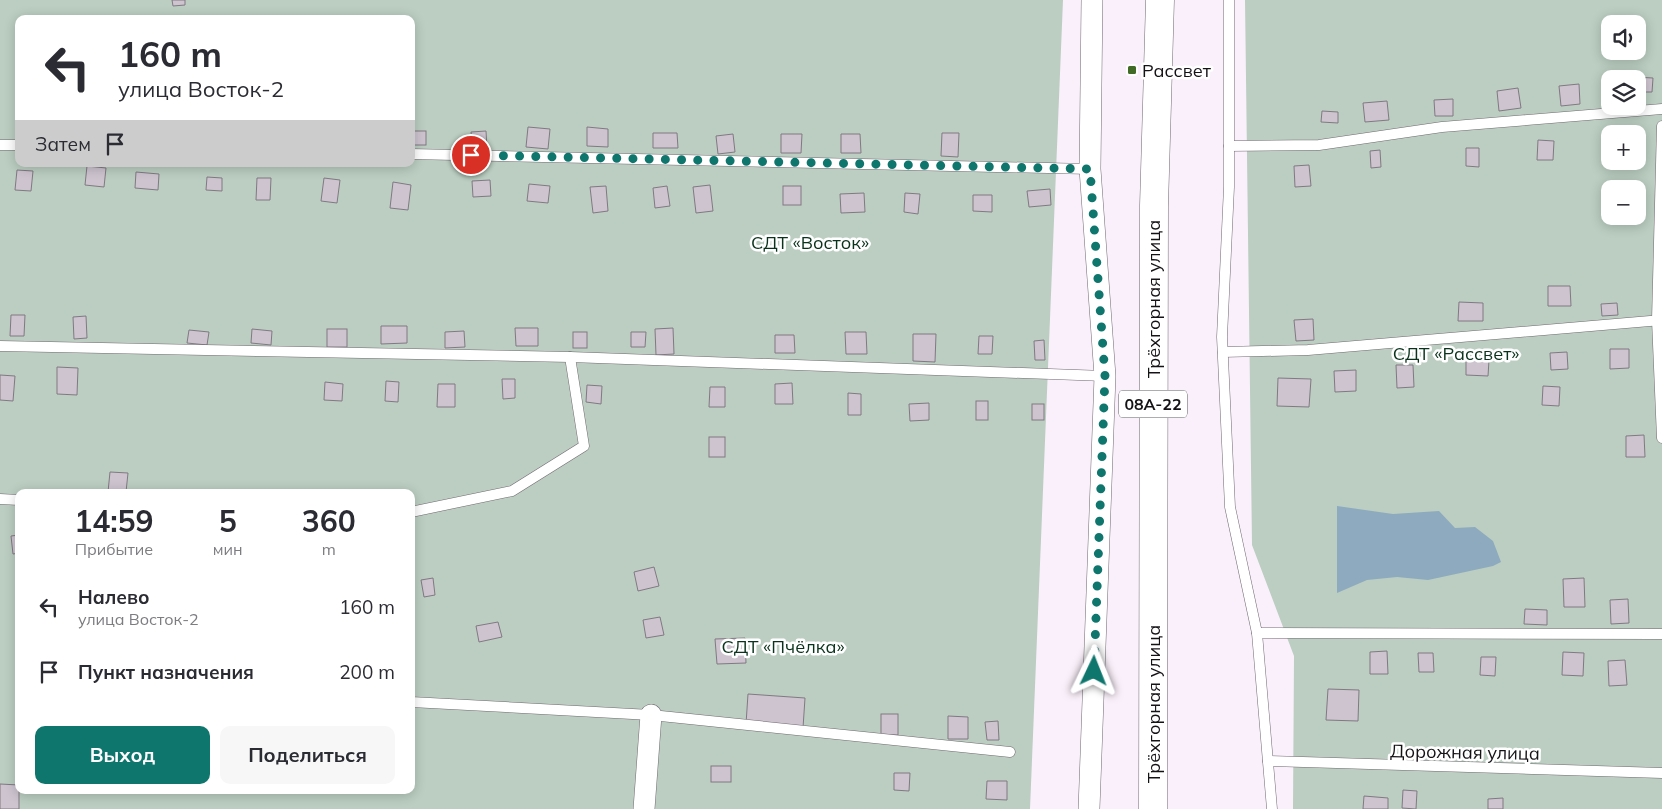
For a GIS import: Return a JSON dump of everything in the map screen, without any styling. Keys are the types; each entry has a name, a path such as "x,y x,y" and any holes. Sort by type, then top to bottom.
{"highway":[{"name":"Трёхгорная улица","path":"1153,809 1154,206 1160,0"}],"street":[{"path":"1090,809 1105,376 1090,169 1092,0"},
{"path":"644,809 652,715"}],"lane":[{"path":"1229,0 1229,146 1223,352 1230,507 1257,634 1272,809"},
{"path":"1229,146 1319,145 1442,127 1662,109"},
{"path":"1662,126 1660,320 1662,438"},
{"path":"0,145 15,145"},
{"path":"415,154 1090,169"},
{"path":"1223,352 1308,350 1660,320"},
{"path":"0,346 570,357 1105,376"},
{"path":"415,511 512,491 584,446 570,357"},
{"path":"0,499 15,500"},
{"path":"1257,634 1662,634"},
{"path":"415,702 652,715 1010,752"},
{"name":"Дорожная улица","path":"1268,761 1662,773"}],"green space":[{"name":"СДТ «Восток»","path":"0,0 1063,0 1030,809 0,809"},
{"name":"СДТ «Рассвет»","path":"1245,0 1662,0 1662,809 1293,809 1294,656 1252,545"}],"water":[{"path":"1337,506 1393,514 1439,511 1455,528 1475,527 1493,541 1501,562 1493,566 1428,580 1397,577 1367,580 1337,593"}],"building":[{"path":"172,0 185,0 185,5 173,6"},
{"path":"1646,78 1653,78 1652,92 1646,92"},
{"path":"1579,84 1580,104 1561,106 1559,86"},
{"path":"1518,88 1521,108 1499,111 1497,91"},
{"path":"1453,99 1453,116 1435,116 1434,100"},
{"path":"1387,101 1389,120 1365,122 1363,103"},
{"path":"1322,111 1338,112 1338,123 1321,122"},
{"path":"528,127 550,129 548,149 526,147"},
{"path":"587,127 608,129 608,147 587,146"},
{"path":"415,131 426,131 426,145 415,145"},
{"path":"486,131 487,148 473,149 471,132"},
{"path":"653,133 677,133 678,148 653,148"},
{"path":"942,133 959,133 958,157 941,156"},
{"path":"733,134 735,152 718,154 716,136"},
{"path":"781,134 802,134 801,153 781,153"},
{"path":"841,134 860,134 861,153 841,153"},
{"path":"1538,140 1554,141 1553,160 1537,160"},
{"path":"1466,148 1479,148 1479,167 1466,166"},
{"path":"1380,150 1381,167 1371,168 1370,151"},
{"path":"1309,165 1311,186 1295,187 1294,166"},
{"path":"87,167 106,168 104,187 85,185"},
{"path":"17,170 33,171 31,191 15,190"},
{"path":"136,172 159,174 158,190 135,188"},
{"path":"207,177 222,178 222,191 206,190"},
{"path":"257,178 271,178 270,200 256,200"},
{"path":"324,178 340,180 337,203 321,201"},
{"path":"490,180 491,196 473,197 472,181"},
{"path":"393,182 411,185 408,210 390,208"},
{"path":"529,184 550,186 548,203 527,201"},
{"path":"710,185 713,211 696,213 693,187"},
{"path":"606,186 608,211 593,213 590,187"},
{"path":"667,186 670,206 655,208 653,188"},
{"path":"783,186 801,186 801,205 783,205"},
{"path":"1050,189 1051,205 1029,207 1027,191"},
{"path":"864,193 865,212 841,213 840,194"},
{"path":"905,193 920,194 918,214 904,212"},
{"path":"973,195 992,195 992,212 973,211"},
{"path":"1548,286 1570,286 1571,306 1548,306"},
{"path":"1459,302 1483,303 1483,321 1458,321"},
{"path":"1617,303 1618,315 1602,316 1601,304"},
{"path":"11,315 25,315 24,336 10,336"},
{"path":"86,316 87,338 74,339 73,317"},
{"path":"1313,319 1314,340 1296,341 1294,320"},
{"path":"381,326 407,326 407,343 381,344"},
{"path":"515,328 538,328 538,346 516,346"},
{"path":"673,328 674,354 656,355 655,329"},
{"path":"252,329 272,331 271,345 251,343"},
{"path":"327,329 347,329 347,347 327,347"},
{"path":"189,330 209,332 207,345 187,343"},
{"path":"464,331 465,347 445,348 445,332"},
{"path":"573,332 587,332 587,348 573,348"},
{"path":"631,332 646,332 645,347 631,347"},
{"path":"845,332 866,332 867,354 846,354"},
{"path":"913,334 936,334 935,362 913,361"},
{"path":"775,335 794,335 795,353 775,353"},
{"path":"979,336 993,336 992,354 978,354"},
{"path":"1044,340 1045,360 1035,360 1034,341"},
{"path":"1610,349 1629,349 1629,368 1610,369"},
{"path":"1567,352 1568,369 1551,370 1550,353"},
{"path":"1466,359 1489,360 1488,376 1466,375"},
{"path":"1396,365 1413,365 1414,387 1397,388"},
{"path":"57,367 78,368 77,395 57,394"},
{"path":"1356,370 1356,391 1335,392 1334,371"},
{"path":"0,375 15,376 13,401 0,400"},
{"path":"1278,378 1311,379 1309,407 1277,406"},
{"path":"502,379 515,379 515,398 503,399"},
{"path":"386,381 399,382 398,402 385,401"},
{"path":"325,382 343,384 342,401 324,400"},
{"path":"792,383 793,404 775,404 775,384"},
{"path":"438,384 455,384 455,407 437,407"},
{"path":"587,385 602,386 601,404 586,402"},
{"path":"1543,386 1560,387 1559,406 1542,405"},
{"path":"710,387 725,387 725,407 709,407"},
{"path":"848,393 861,394 861,415 848,415"},
{"path":"976,401 988,401 988,420 976,420"},
{"path":"929,403 929,420 910,421 909,404"},
{"path":"1032,404 1044,404 1044,420 1032,420"},
{"path":"1644,435 1645,457 1626,457 1626,436"},
{"path":"709,437 725,437 725,457 709,457"},
{"path":"110,472 128,473 126,489 108,489"},
{"path":"11,536 15,536 15,554 13,554"},
{"path":"654,567 659,586 638,591 634,572"},
{"path":"433,578 435,595 424,597 421,580"},
{"path":"1584,578 1585,607 1564,607 1563,579"},
{"path":"1628,599 1629,623 1611,624 1610,600"},
{"path":"1525,609 1547,610 1547,625 1524,624"},
{"path":"660,617 664,635 646,638 643,620"},
{"path":"498,622 502,637 479,642 476,626"},
{"path":"745,638 746,663 717,664 715,639"},
{"path":"1387,651 1388,674 1370,674 1370,652"},
{"path":"1563,652 1584,653 1583,676 1562,675"},
{"path":"1418,653 1433,653 1434,672 1419,672"},
{"path":"1481,657 1496,657 1495,676 1480,675"},
{"path":"1625,660 1627,685 1609,686 1608,661"},
{"path":"1328,689 1359,690 1358,721 1326,720"},
{"path":"748,694 805,698 803,728 746,724"},
{"path":"881,714 898,714 898,735 881,735"},
{"path":"948,716 968,717 968,739 948,739"},
{"path":"998,721 999,740 987,740 985,722"},
{"path":"711,766 731,766 731,782 711,782"},
{"path":"894,773 910,773 909,791 894,790"},
{"path":"987,781 1007,781 1007,800 986,799"},
{"path":"0,784 15,785 15,794 19,794 19,809 0,809"},
{"path":"1403,790 1417,791 1416,809 1402,808"},
{"path":"1364,796 1388,798 1388,809 1363,809"},
{"path":"1503,798 1503,809 1488,809 1488,799"}],"place":[{"name":"Рассвет","path":"1132,70"}],"route":[{"path":"471,155 1090,169 1105,376 1094,671"}],"park label":[{"name":"СДТ «Пчёлка»","path":"783,646"}]}
